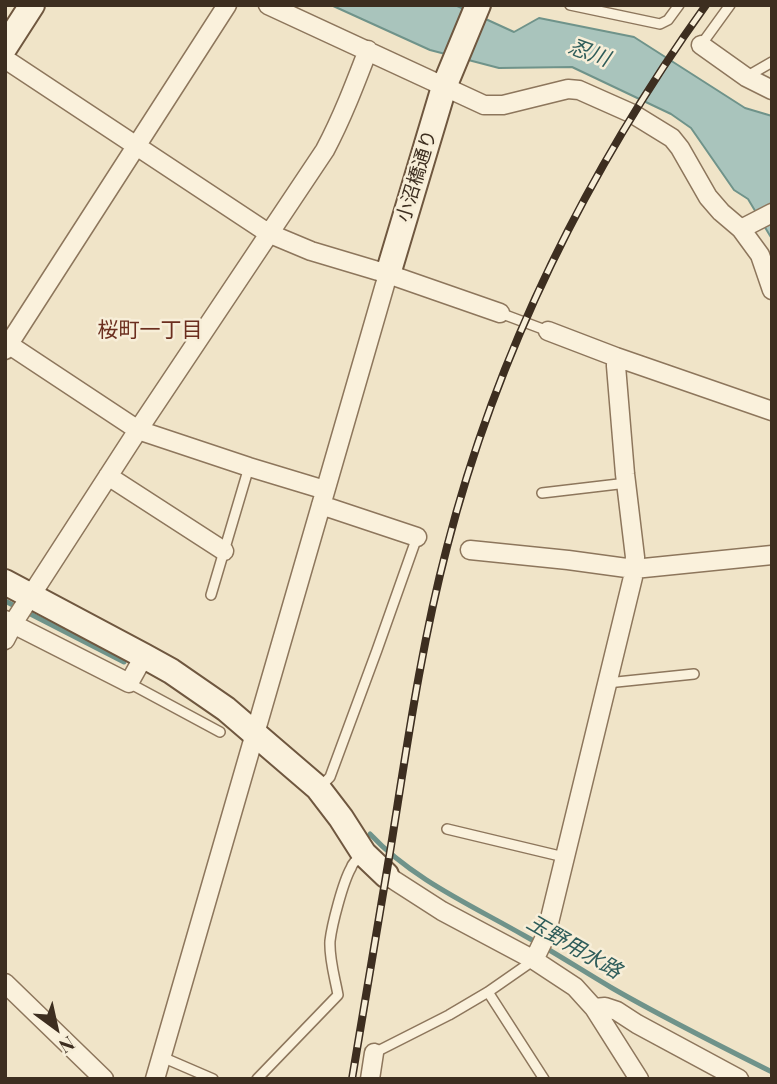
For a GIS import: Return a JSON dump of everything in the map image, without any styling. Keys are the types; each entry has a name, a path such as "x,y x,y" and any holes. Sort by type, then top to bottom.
{"street":[{"path":"5,47 32,5"},
{"path":"227,5 6,346 138,430 249,467 417,537"},
{"path":"268,5 445,83 484,105 503,105 568,89 579,90 633,114 672,138 680,148 708,197 741,229 760,255 772,290"},
{"name":"小沼橋通り","path":"388,274 445,83 478,5"},
{"path":"701,45 746,77 772,90"},
{"path":"16,617 324,150 335,132 368,50"},
{"path":"5,59 268,233 311,251 388,274 499,313"},
{"path":"741,229 765,216"},
{"path":"155,1079 388,274"},
{"path":"548,331 772,411"},
{"path":"539,948 564,857 634,569 616,357"},
{"path":"108,476 224,551"},
{"path":"470,550 634,569 772,555"},
{"path":"5,582 16,617 129,683 144,656"},
{"path":"16,617 144,656 226,709 318,788 364,855 386,875 442,911 539,948 594,1008 633,1077"},
{"path":"5,984 104,1079"},
{"path":"594,1008 605,1007 617,1011 739,1079"},
{"path":"370,1079 374,1053"}],"lane":[{"path":"570,5 660,24 668,20 679,5"},
{"path":"701,45 730,5"},
{"path":"746,77 772,62"},
{"path":"499,313 548,331"},
{"path":"211,595 249,467"},
{"path":"542,493 626,484"},
{"path":"318,788 330,777 417,537"},
{"path":"607,683 694,674"},
{"path":"129,683 220,732"},
{"path":"447,828 564,857"},
{"path":"257,1079 338,995 330,942 350,868 356,859 364,855"},
{"path":"374,1053 488,992 539,948"},
{"path":"488,992 544,1079"},
{"path":"162,1057 213,1079"}],"water":[{"name":"忍川","path":"331,5 455,5 514,32 539,18 634,37 745,108 772,116 772,239 748,199 734,190 691,128 671,114 572,67 499,68 430,50"}],"pier":[{"path":"668,54 673,57 644,102 639,99"}],"waterway":[{"name":"玉野用水路","path":"5,601 124,662"},
{"name":"玉野用水路","path":"370,834 405,865 444,891 632,999 772,1072"}],"railway":[{"path":"352,1079 422,659 447,547 468,474 492,403 551,264 623,131 706,5"}],"district":[{"name":"桜町一丁目","path":"150,330"}]}
